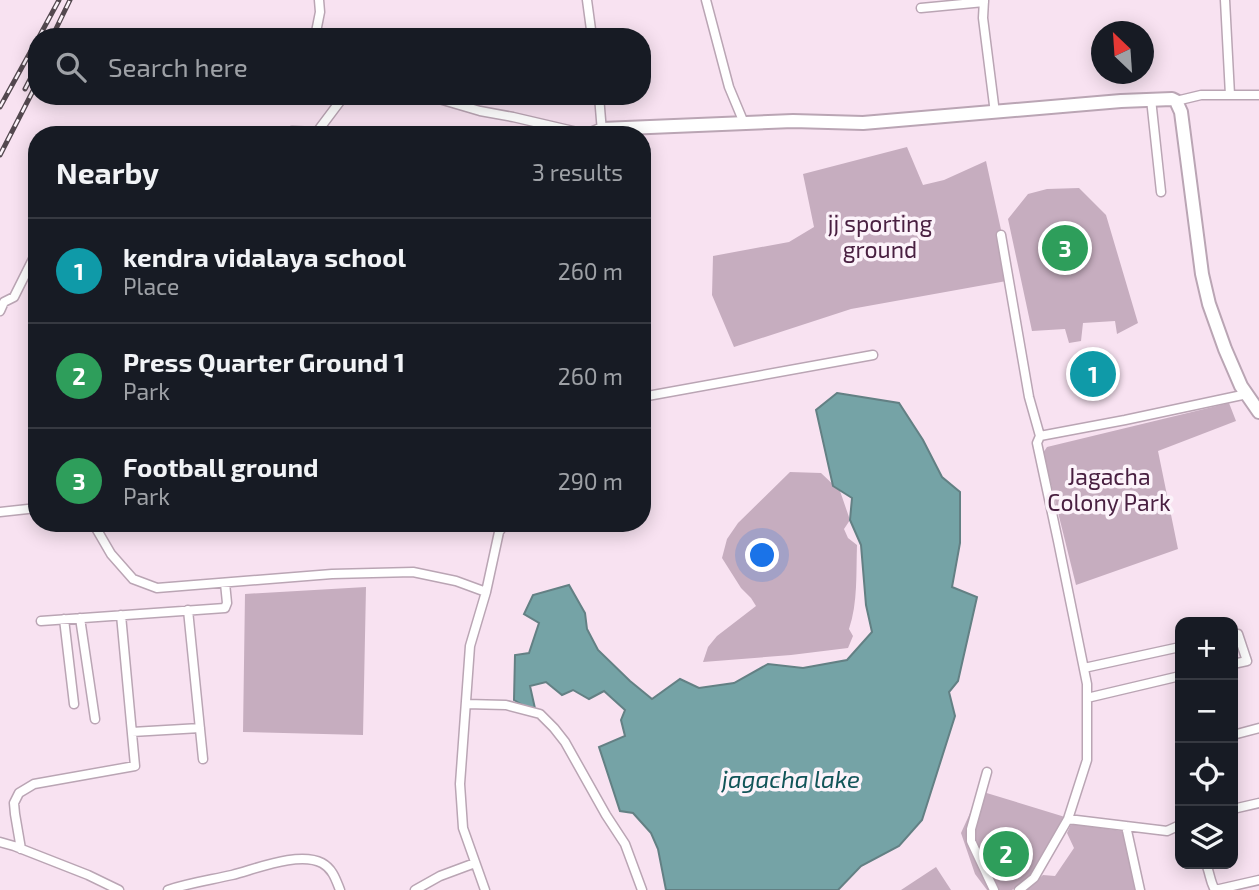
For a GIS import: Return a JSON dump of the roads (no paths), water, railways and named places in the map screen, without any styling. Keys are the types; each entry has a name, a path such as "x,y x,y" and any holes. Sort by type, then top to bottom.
{"main road":[{"path":"651,128 793,121 863,123 1151,99 1176,102 1181,112 1202,274 1209,304 1241,386 1259,412"}],"street":[{"path":"316,28 320,12 319,0"},
{"path":"587,0 591,28"},
{"path":"706,0 729,87 744,123"},
{"path":"1225,0 1230,95"},
{"path":"920,8 984,1 983,18 995,113"},
{"path":"1176,102 1201,95 1259,95"},
{"path":"1151,99 1161,192"},
{"path":"322,126 337,105"},
{"path":"460,105 552,126"},
{"path":"600,105 602,126"},
{"path":"1001,235 1029,397 1041,436 1037,443 1087,684 1087,760 1068,819 1034,878 1019,890"},
{"path":"0,311 4,302 15,297 28,270"},
{"path":"651,395 873,355"},
{"path":"1041,436 1247,394"},
{"path":"0,512 28,509"},
{"path":"98,532 111,554 133,579 156,588 332,573 413,572 456,581 486,592"},
{"path":"485,890 463,828 460,784 470,646 486,592 499,532"},
{"path":"41,621 225,608 225,583"},
{"path":"188,610 203,759"},
{"path":"21,849 15,814 19,793 34,784 135,766 121,615"},
{"path":"80,618 95,719"},
{"path":"64,619 74,704"},
{"path":"1238,634 1247,661 1238,663"},
{"path":"1084,668 1175,648"},
{"path":"1087,698 1175,677"},
{"path":"466,704 506,705 540,714 554,727 625,844 642,890"},
{"path":"132,732 200,728"},
{"path":"1238,734 1259,728"},
{"path":"987,772 971,829 971,841 994,890"},
{"path":"1238,808 1259,803"},
{"path":"1068,819 1167,831 1175,827"},
{"path":"1126,826 1140,890"},
{"path":"0,842 88,875 119,890"},
{"path":"168,890 275,863 305,859 328,867 340,890"},
{"path":"415,890 440,876 475,863"},
{"path":"1208,869 1210,883 1215,890 1259,880"}],"water":[{"name":"jagacha lake","path":"837,393 899,403 923,440 942,477 960,492 960,543 952,587 977,597 958,681 949,692 955,716 922,820 899,846 861,866 838,890 666,890 658,849 651,833 633,813 620,811 599,747 625,736 621,720 625,710 604,691 589,699 573,690 562,695 546,682 530,686 536,713 514,700 515,655 529,653 539,623 524,614 533,595 569,585 585,613 587,629 598,650 652,699 680,679 699,688 734,683 768,664 803,668 847,660 872,632 866,605 861,545 850,520 852,498 833,486 816,410"}],"railway":[{"path":"44,28 59,0"},
{"path":"56,28 70,0"},
{"path":"0,107 28,56"},
{"path":"25,89 28,83"},
{"path":"0,155 28,101"}],"place":[{"name":"Football ground","path":"1065,248"},
{"name":"kendra vidalaya school","path":"1093,374"},
{"name":"Press Quarter Ground 1","path":"1006,854"}],"park label":[{"name":"jj sporting ground","path":"880,236"},
{"name":"Jagacha Colony Park","path":"1109,489"}]}
